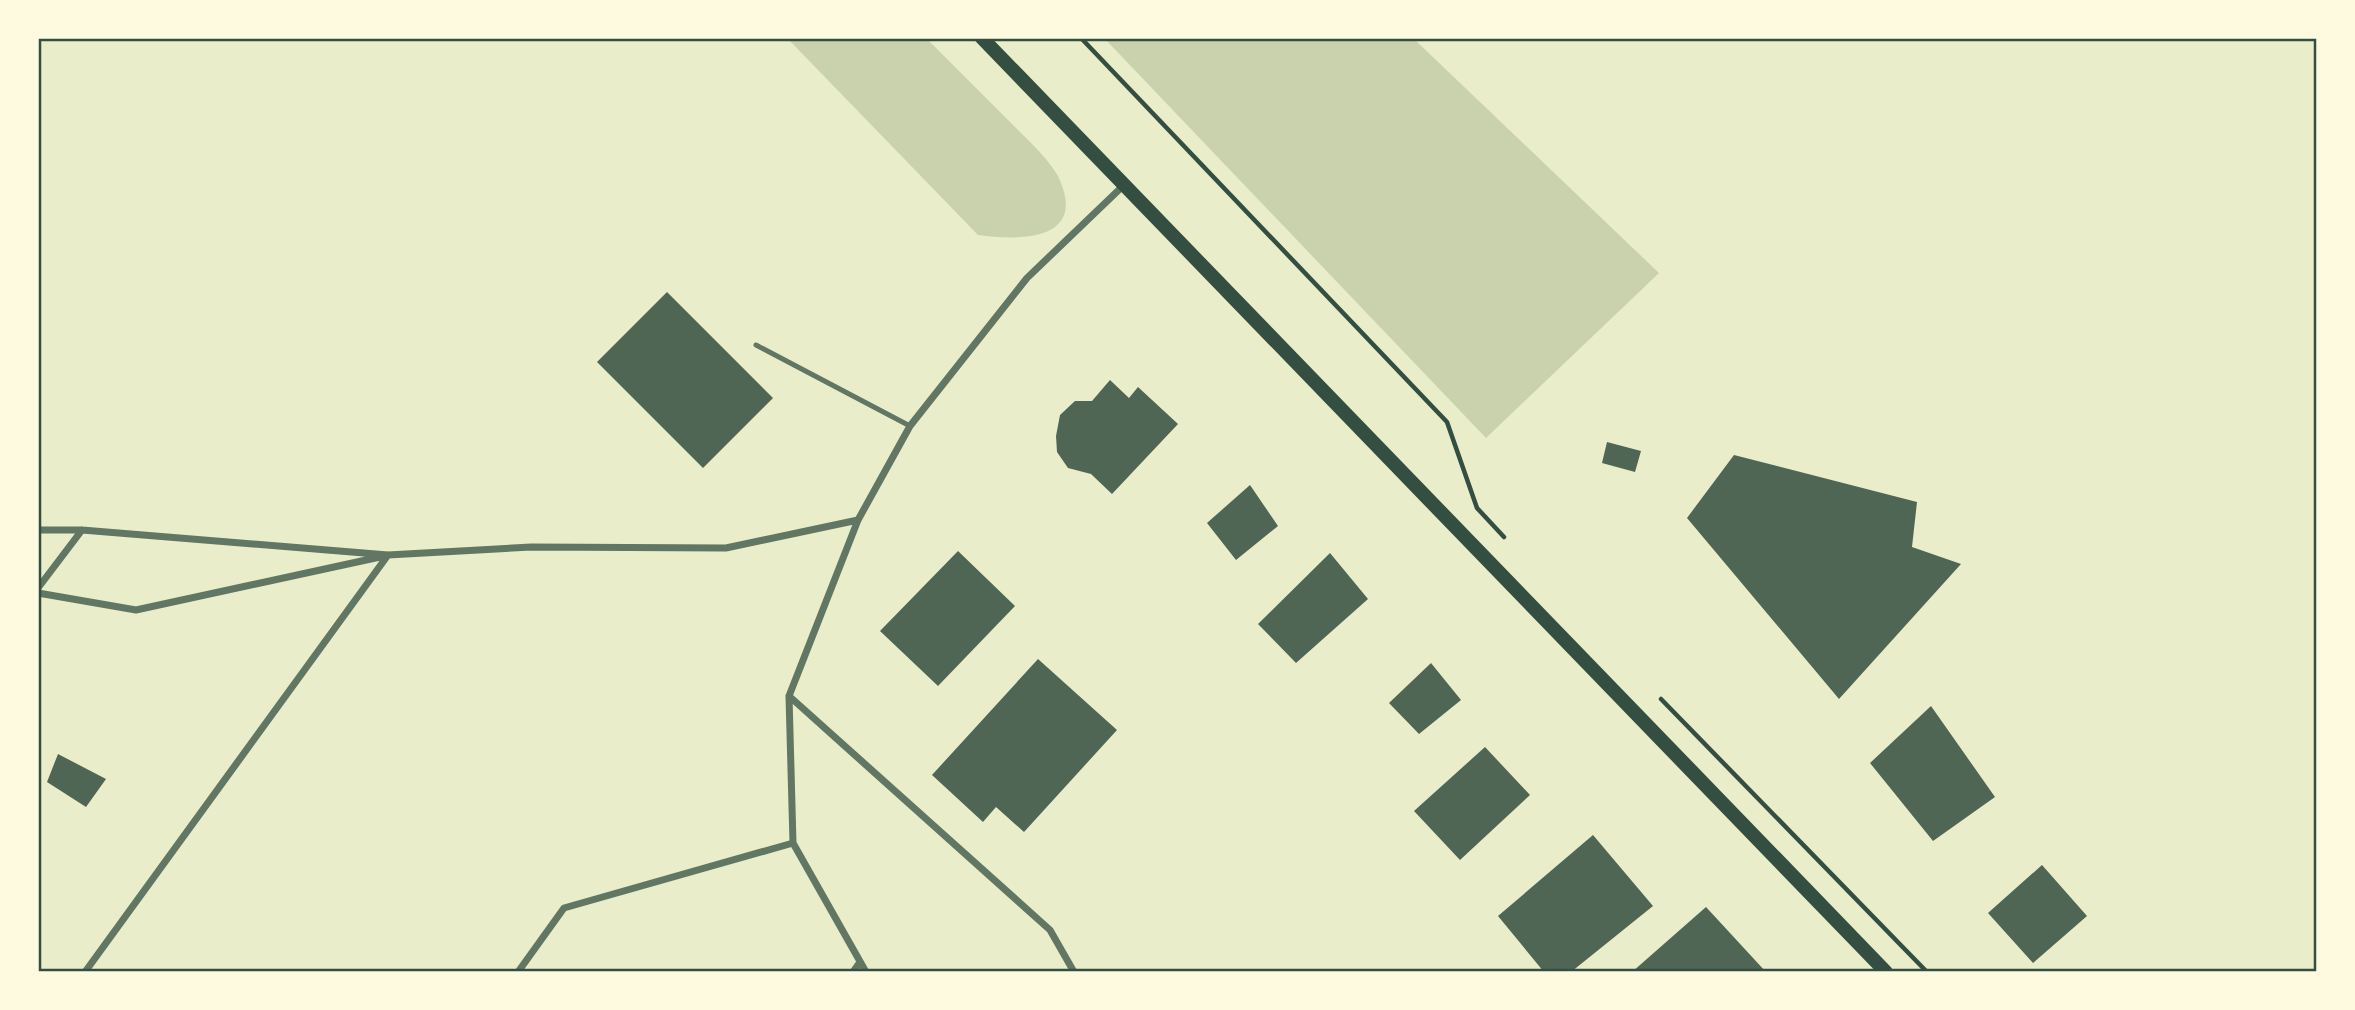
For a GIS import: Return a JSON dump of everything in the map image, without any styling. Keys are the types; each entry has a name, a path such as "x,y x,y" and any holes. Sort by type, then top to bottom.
{"main road":[{"path":"982,38 1886,971"}],"street":[{"path":"866,971 793,843 789,696 858,520 910,426 1027,278 1125,184"},
{"path":"38,530 82,530 388,555 531,547 726,548 858,520"},
{"path":"82,530 38,591 136,610 388,555"},
{"path":"85,971 388,555"},
{"path":"789,696 1050,930 1074,971"},
{"path":"518,971 564,908 793,843"},
{"path":"853,971 860,962"}],"lane":[{"path":"756,345 910,426"}],"path":[{"path":"1082,38 1447,422 1477,508 1512,545"},
{"path":"1660,698 1927,971"}],"green space":[{"path":"788,39 927,39 1030,141 1054,169 1065,197 1065,213 1058,225 1046,232 1030,236 978,235"},
{"path":"1105,39 1414,39 1659,273 1486,438"}],"building":[{"path":"667,292 773,398 703,468 597,362"},
{"path":"1110,380 1129,398 1138,387 1178,424 1112,494 1091,474 1068,468 1057,452 1056,436 1060,415 1075,401 1092,401"},
{"path":"1607,442 1641,451 1635,472 1602,463"},
{"path":"1734,455 1917,502 1912,547 1961,564 1839,699 1687,518"},
{"path":"1250,485 1278,526 1236,560 1207,523"},
{"path":"958,551 1015,606 938,686 880,631"},
{"path":"1330,553 1368,599 1296,663 1258,624"},
{"path":"1038,659 1117,730 1024,832 996,807 983,822 932,775"},
{"path":"1431,663 1461,700 1419,734 1389,703"},
{"path":"1931,706 1995,797 1933,841 1870,763"},
{"path":"1485,747 1530,795 1460,860 1414,811"},
{"path":"58,754 106,779 86,807 47,782"},
{"path":"1593,835 1653,906 1571,972 1544,972 1498,916"},
{"path":"2042,865 2087,916 2033,963 1988,913"},
{"path":"1706,907 1766,972 1632,972"}]}
